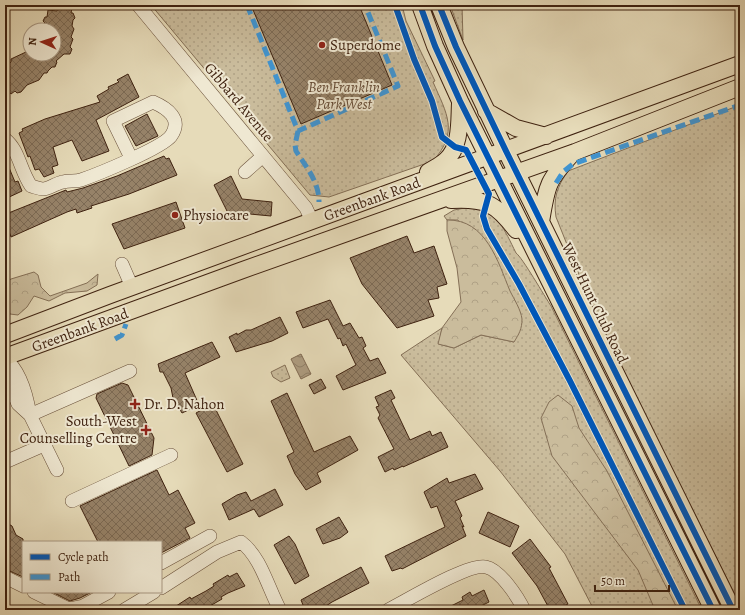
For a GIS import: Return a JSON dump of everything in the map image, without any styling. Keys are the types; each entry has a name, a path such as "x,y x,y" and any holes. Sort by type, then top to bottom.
{"main road":[{"name":"West Hunt Club Road","path":"420,5 435,46 460,101 713,610"},
{"name":"West Hunt Club Road","path":"439,5 456,47 486,110 733,610"},
{"name":"Greenbank Road","path":"5,335 740,64"},
{"name":"Greenbank Road","path":"5,358 240,270 575,152 740,87"},
{"path":"399,189 446,161 451,155 457,139 460,101"},
{"path":"486,110 516,128 546,136"},
{"path":"541,222 549,181 556,171 575,152"},
{"path":"435,202 463,199 486,202 496,207 504,214 542,266"},
{"path":"230,252 240,270"}],"street":[{"name":"Gibbard Avenue","path":"138,5 306,208 312,221"},
{"path":"5,139 14,147 23,174 31,186 44,189 64,181 79,180 131,158 154,148 166,142 171,136 174,121 172,114 166,107 153,102 113,121 131,158"},
{"path":"245,172 263,156"},
{"path":"122,264 132,287"},
{"path":"5,358 12,364 28,400 30,415"},
{"path":"30,415 130,371"},
{"path":"5,372 18,404 30,415 46,444 57,470"},
{"path":"5,462 46,444"},
{"path":"72,501 171,455"},
{"path":"162,562 210,536"},
{"path":"162,587 217,552 241,542 248,547 255,559 280,610"},
{"path":"388,610 465,570 484,566 496,570 524,610"},
{"path":"5,577 22,586"},
{"path":"36,593 68,609 84,606 107,593"},
{"path":"124,610 152,593"}],"green space":[{"name":"Ben Franklin Park West","path":"151,5 402,5 406,21 435,81 433,82 446,113 448,132 446,141 441,151 433,161 329,197 310,195"},
{"path":"450,5 462,5 463,40"},
{"path":"740,105 740,605 596,317 556,217 555,204 561,182 568,171"},
{"path":"470,207 488,213 504,229 516,253 551,306 702,610 594,610 565,554 500,471 401,355 442,328 439,344 454,348 481,335 514,342 458,220 447,220 444,216 454,210"},
{"path":"447,220 460,222 472,227 481,234 489,244 519,308 522,319 521,329 514,342 481,335 454,348 438,344 442,328 461,302 457,268 447,231"},
{"path":"34,272 38,275 41,287 50,296 87,283 98,274 97,285 87,291 65,293 49,301 34,296 27,307 18,315 10,314 5,306 5,283 11,279"},
{"path":"285,365 290,378 281,382 273,377 271,372"},
{"path":"558,395 572,406 579,428 607,471 678,610 655,610 638,570 552,456 541,418 549,402"}],"water":[{"path":"301,354 311,374 301,379 291,359"}],"building":[{"name":"Superdome","path":"251,5 359,5 392,85 301,124"},
{"path":"58,8 72,8 71,13 73,13 75,18 72,26 74,29 70,47 72,49 70,54 64,54 62,56 62,22 43,21 45,17 47,17 48,10 57,11"},
{"path":"22,54 22,62 57,62 55,67 52,67 47,73 44,73 39,80 27,85 21,92 17,93 15,91 11,94 5,87 5,67 11,62 11,59"},
{"path":"128,74 139,97 96,120 109,151 82,161 72,140 53,147 58,165 52,167 54,173 44,177 39,169 35,170 30,156 28,157 19,133 23,131 22,129 45,119 100,102 97,96 109,89 108,87 119,82 117,80"},
{"path":"147,114 158,136 136,146 125,126"},
{"path":"164,156 166,159 169,158 177,175 129,194 91,206 92,208 77,213 76,209 67,212 11,237 5,220 8,218 6,214 66,190 67,192 83,188 117,176"},
{"path":"5,158 15,182 18,181 22,191 5,199"},
{"path":"231,176 242,199 272,202 271,216 239,213 230,217 214,185"},
{"path":"176,202 185,228 124,249 112,224"},
{"path":"407,236 414,253 434,246 447,284 437,287 439,298 428,300 434,316 397,328 362,284 350,258"},
{"path":"330,300 343,326 350,323 359,338 362,337 366,346 363,348 370,361 378,358 386,373 343,390 336,376 356,365 346,344 343,346 340,338 338,339 328,319 303,328 296,312"},
{"path":"280,317 288,333 272,341 236,352 229,337 246,330 251,330"},
{"path":"212,342 220,357 185,373 199,405 182,413 173,398 171,388 163,372 160,372 158,364"},
{"path":"321,379 326,388 314,394 309,385"},
{"path":"122,383 128,385 154,438 152,455 129,466 96,398 97,394"},
{"path":"391,390 395,398 391,400 410,440 430,431 432,436 441,432 448,447 403,467 394,470 393,468 385,472 378,457 394,449 378,418 380,415 376,407 379,406 375,397"},
{"path":"287,393 314,452 350,436 358,450 317,473 321,482 306,490 295,474 287,456 294,452 271,401"},
{"path":"213,404 243,464 227,472 196,413"},
{"path":"157,470 169,495 178,490 195,523 185,528 190,538 162,552 162,541 98,541 80,506"},
{"path":"475,474 483,489 455,501 462,516 460,518 466,536 402,569 392,571 385,556 445,527 437,506 431,508 424,492 447,478 449,483"},
{"path":"275,489 283,505 259,517 254,509 229,520 222,504 237,495 246,492 251,501"},
{"path":"488,512 519,526 510,547 479,533"},
{"path":"339,517 348,532 340,538 323,544 316,529"},
{"path":"5,522 12,526 16,535 23,539 22,577 5,569"},
{"path":"289,536 295,544 309,576 295,584 274,545"},
{"path":"530,539 551,567 549,568 568,604 556,610 550,610 537,586 512,553"},
{"path":"361,567 369,583 332,602 320,610 305,610 301,600"},
{"path":"237,573 245,586 221,597 222,599 203,610 170,610 190,597 191,599 206,591 214,586 213,584 228,575 229,577"},
{"path":"484,590 489,602 473,610 443,610 463,600 462,597 470,592 472,596"},
{"path":"54,593 90,593 80,598 70,601"}],"marked path":[{"path":"247,5 298,131 398,86 365,5"},
{"path":"556,183 563,172 573,164 740,105"},
{"path":"298,131 295,145 296,151 315,182 319,202"},
{"path":"115,339 122,335 126,324"}],"cycle path":[{"path":"395,5 414,59 432,101 442,137 455,147 466,150 489,194 483,216 487,229 519,284 570,381 685,610"},
{"path":"420,5 435,46 460,101 713,610"},
{"path":"439,5 456,47 506,151 733,610"}],"place":[{"name":"Superdome","path":"322,45"},
{"name":"Physiocare","path":"175,215"},
{"name":"Dr. D. Nahon","path":"135,404"},
{"name":"South-West Counselling Centre","path":"146,430"}]}
